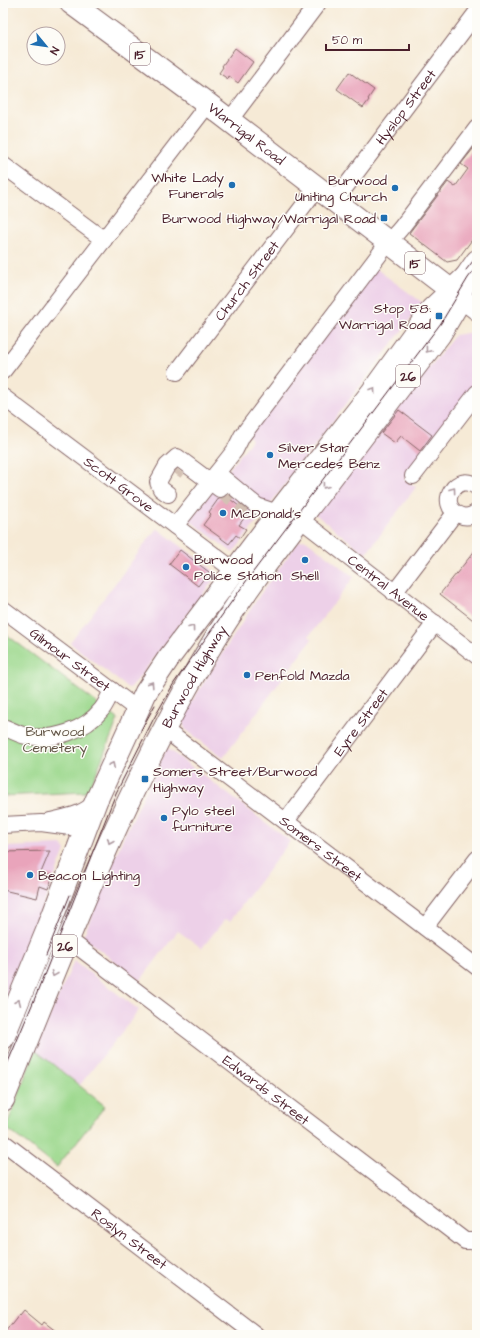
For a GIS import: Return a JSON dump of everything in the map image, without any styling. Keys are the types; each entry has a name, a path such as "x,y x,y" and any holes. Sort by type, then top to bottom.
{"highway":[{"name":"Warrigal Road","path":"71,3 208,104 388,243 466,287"},
{"name":"Burwood Highway","path":"3,1100 112,834 164,729 205,655 243,577 282,517 440,334 450,319 466,287"},
{"name":"Burwood Highway","path":"3,1038 49,926 96,801 146,692 165,664 243,577 282,517"},
{"path":"138,710 164,729"},
{"path":"85,829 96,827 104,822 120,808 132,793"},
{"path":"49,926 68,939"}],"street":[{"path":"229,121 318,3"},
{"name":"Hyslop Street","path":"334,202 477,12"},
{"path":"3,371 208,104"},
{"path":"175,526 216,481 242,436 477,128"},
{"path":"3,165 104,240"},
{"name":"Church Street","path":"177,372 317,188"},
{"name":"Scott Grove","path":"3,397 243,577"},
{"path":"413,476 474,402"},
{"path":"165,492 178,468 216,481 252,507 282,517"},
{"path":"477,487 470,483 458,484 453,488 449,498 449,504 455,513 463,516 469,516 477,512"},
{"path":"394,593 455,513"},
{"name":"Central Avenue","path":"282,517 394,593 477,656"},
{"name":"Gilmour Street","path":"3,610 138,710"},
{"name":"Eyre Street","path":"286,821 435,623"},
{"path":"3,727 24,736 38,738 61,735 74,730 102,710 112,690"},
{"name":"Somers Street","path":"164,729 477,967"},
{"path":"41,823 84,812 96,801"},
{"path":"3,825 41,823 85,829"},
{"path":"425,927 477,859"},
{"name":"Edwards Street","path":"68,939 471,1240"},
{"name":"Roslyn Street","path":"3,1142 256,1335"}],"shaded area":[{"path":"375,268 423,303 233,553 189,520 252,440 247,435"},
{"path":"473,332 477,335 477,381 404,479 416,487 366,554 315,514 455,335"},
{"path":"157,528 218,574 132,687 128,688 70,643"},
{"path":"306,540 354,577 309,636 312,639 223,758 185,729 182,720 194,698 259,596 299,541"},
{"path":"167,748 290,841 230,921 225,919 202,948 178,931 140,981 83,937 123,838"},
{"path":"62,845 65,850 3,1007 3,847"},
{"path":"74,961 139,1010 80,1085 35,1050"}],"green space":[{"name":"Burwood Cemetery","path":"3,632 118,719 91,786 85,792 3,796"},
{"path":"35,1050 105,1106 57,1167 6,1128"}],"building":[{"path":"235,48 253,62 238,83 229,76 228,79 219,73 223,67 222,66"},
{"path":"349,72 374,90 363,108 337,89"},
{"path":"477,144 477,233 457,260 447,262 409,233 448,182 455,187 468,169 461,164"},
{"path":"399,410 432,435 420,451 401,436 395,443 381,433"},
{"path":"226,496 248,513 239,525 246,529 240,538 236,535 229,544 203,525 211,514 209,512 219,498"},
{"path":"477,548 477,623 440,594"},
{"path":"180,550 209,572 198,586 169,564"},
{"path":"50,851 40,875 53,875 48,889 40,886 37,898 3,890 3,852"},
{"path":"24,1310 42,1325 44,1322 61,1335 10,1335 5,1332"}],"tunnel":[{"path":"174,473 177,469"},
{"path":"220,489 247,509"}],"tram line":[{"path":"466,270 477,256"},
{"path":"3,1074 37,993 116,793 153,720 174,683 247,580 441,323 468,278 477,266"},
{"path":"141,730 155,705"},
{"path":"46,955 70,895"}],"place":[{"name":"White Lady Funerals","path":"232,185"},
{"name":"Burwood Uniting Church","path":"395,188"},
{"name":"Burwood Highway/Warrigal Road","path":"384,218"},
{"name":"Stop 58: Warrigal Road","path":"439,316"},
{"name":"Silver Star Mercedes Benz","path":"270,455"},
{"name":"McDonald's","path":"223,513"},
{"name":"Shell","path":"305,560"},
{"name":"Burwood Police Station","path":"186,567"},
{"name":"Penfold Mazda","path":"247,675"},
{"name":"Somers Street/Burwood Highway","path":"145,779"},
{"name":"Pylo steel furniture","path":"164,818"},
{"name":"Beacon Lighting","path":"30,875"}]}
